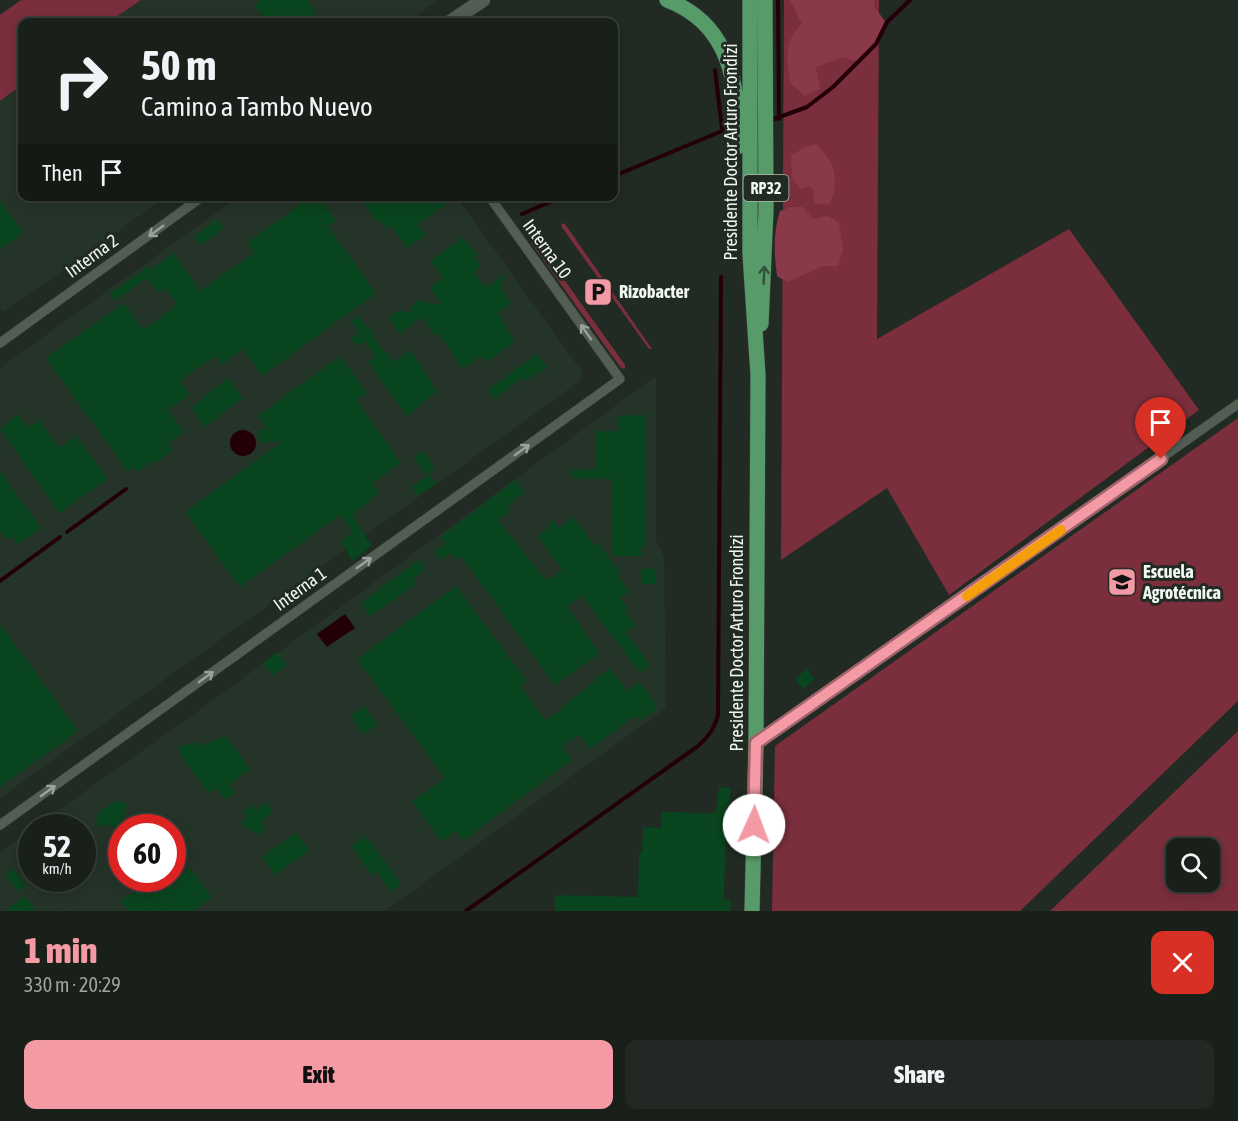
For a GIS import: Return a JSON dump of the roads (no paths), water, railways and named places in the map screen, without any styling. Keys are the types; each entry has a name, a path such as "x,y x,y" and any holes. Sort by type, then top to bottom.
{"main road":[{"path":"667,0 694,14 706,24 722,47 730,67 738,110 750,254"},
{"name":"Presidente Doctor Arturo Frondizi","path":"750,0 750,254 758,375"},
{"path":"760,0 760,104 766,184"},
{"name":"Presidente Doctor Arturo Frondizi","path":"752,911 756,743 758,375 764,296 766,184 765,0"}],"street":[{"path":"456,18 483,0"},
{"name":"Interna 2","path":"0,343 196,201"},
{"name":"Interna 10","path":"493,201 620,379"},
{"name":"Interna 1","path":"0,825 620,379"},
{"path":"756,743 1238,404"}],"waterway":[{"path":"778,0 779,119"},
{"path":"774,119 807,107 833,87 876,44 887,22 910,0"},
{"path":"715,70 722,128"},
{"path":"618,174 722,131 729,120"},
{"path":"522,214 552,201"},
{"path":"466,911 698,746 715,724 718,715 721,277"},
{"path":"67,532 126,489"},
{"path":"0,581 60,537"}],"place":[{"name":"Rizobacter","path":"598,292"},
{"name":"Escuela Agrotécnica","path":"1122,582"}]}
